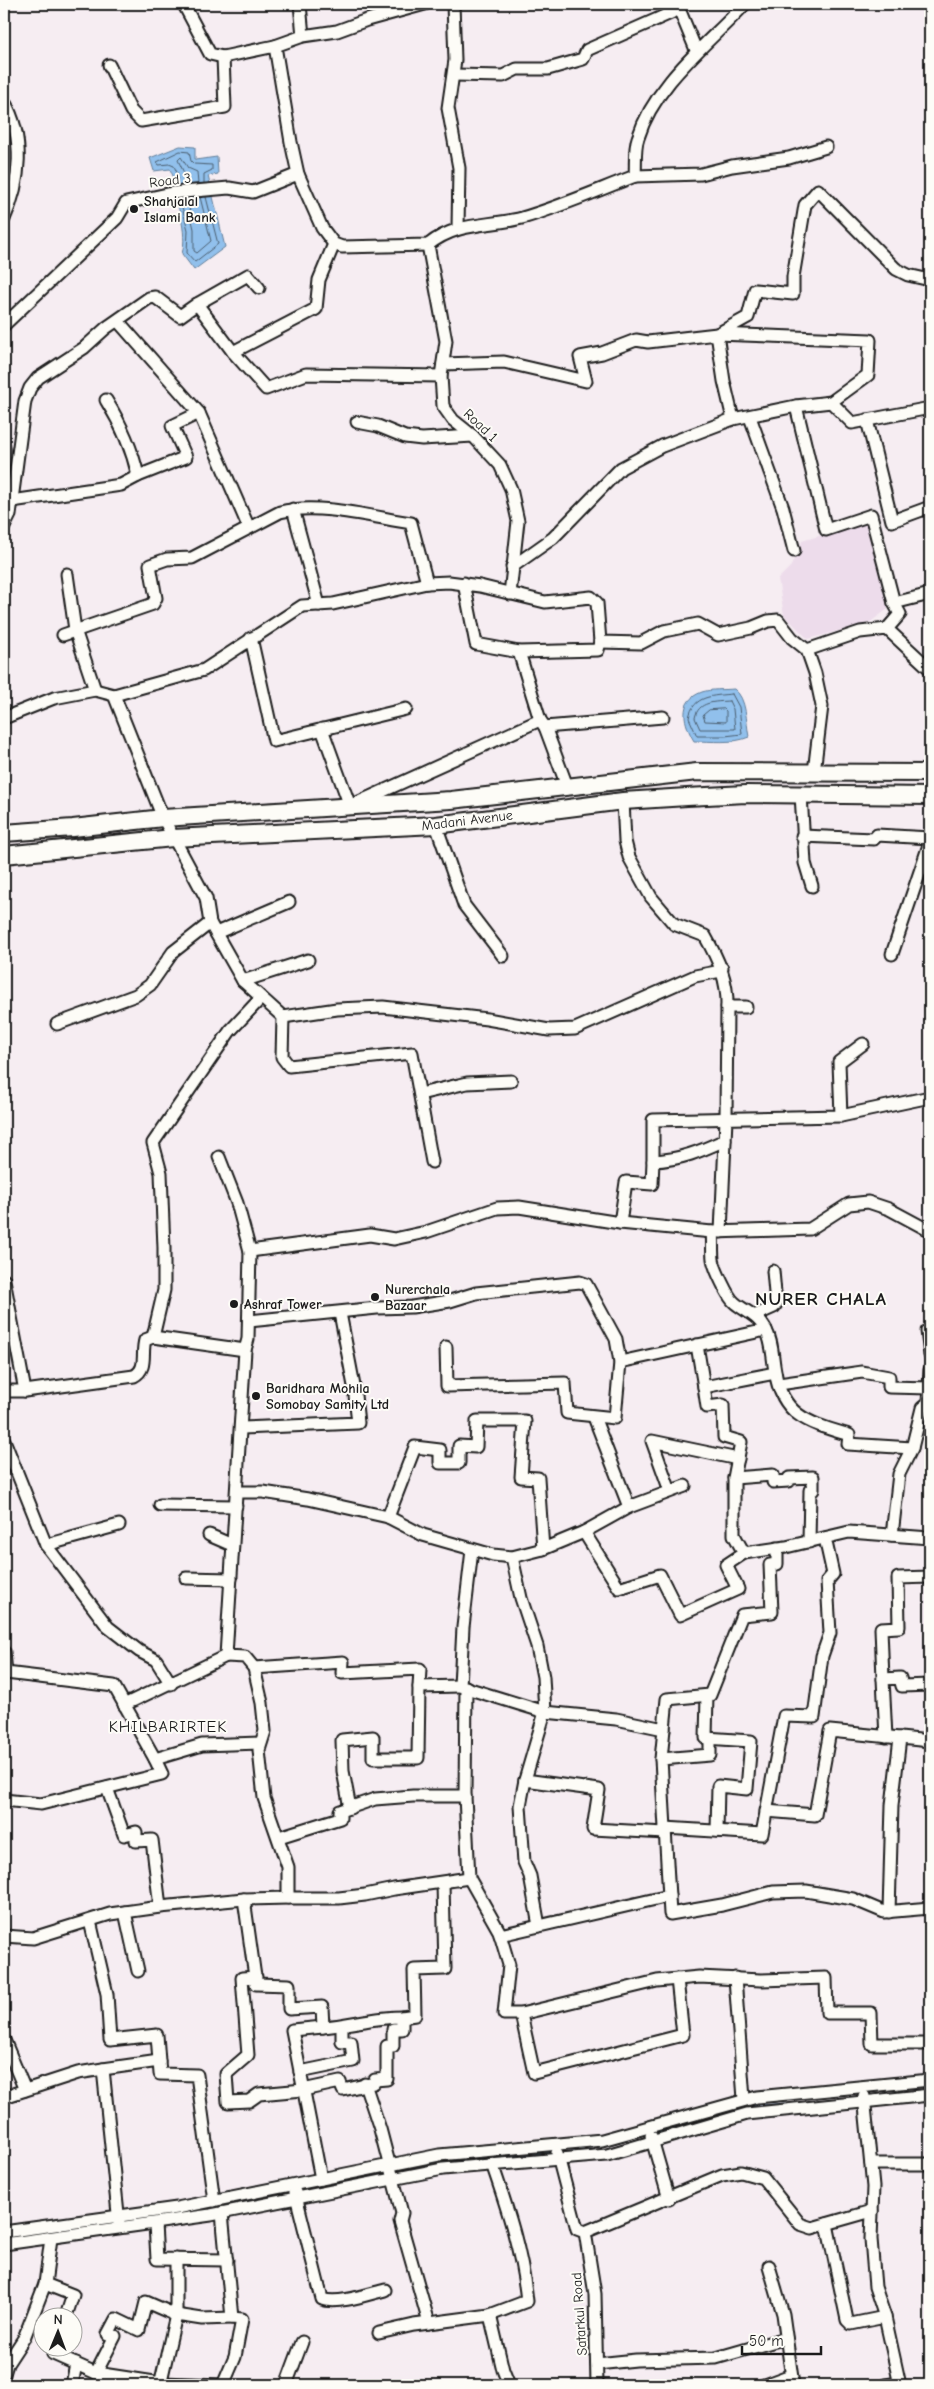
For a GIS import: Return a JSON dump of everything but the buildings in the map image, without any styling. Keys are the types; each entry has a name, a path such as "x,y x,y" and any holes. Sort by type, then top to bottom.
{"main road":[{"name":"Madani Avenue","path":"4,832 72,828 163,818 451,800 697,772 930,773"},
{"name":"Madani Avenue","path":"4,855 173,838 436,825 624,801 746,794 930,796"}],"street":[{"path":"187,4 184,5 210,54 223,57 275,46 303,36 337,31 366,20 425,4"},
{"path":"300,4 303,36"},
{"path":"453,4 455,60 448,108 460,168 458,228"},
{"path":"635,176 637,139 652,106 696,50 745,4"},
{"path":"454,75 503,76 517,70 548,69 583,59 586,50 671,13 677,6 696,50"},
{"path":"275,46 290,142 298,174 322,228 334,244 342,247 428,245 438,236 458,228 522,218 635,176 700,174 732,166 789,158 826,147"},
{"path":"109,66 131,112 141,121 225,107 223,57"},
{"path":"4,101 18,134 18,170 4,219"},
{"name":"Road 3","path":"4,325 117,218 126,203 172,193 229,188 253,192 298,174"},
{"path":"717,334 748,317 755,290 793,294 793,277 805,205 818,190 896,269 908,275 930,280"},
{"path":"233,352 316,309 319,280 334,244"},
{"name":"Road 1","path":"428,245 446,341 441,376 443,406 453,420 473,436 500,465 511,488 518,521 510,594"},
{"path":"4,527 10,515 26,401 30,388 38,378 84,348 149,298 156,296 180,316 248,274 259,288"},
{"path":"197,304 233,352 266,389 306,374 441,376"},
{"path":"118,321 199,413 249,528"},
{"path":"717,334 724,381 733,419"},
{"path":"443,364 504,362 586,381 580,356 602,353 636,340 658,341 717,334 870,340 868,375 831,402 796,406 733,419 662,446 621,468 553,538 512,567"},
{"path":"106,400 118,419 127,439 138,476"},
{"path":"831,402 852,423 930,408"},
{"path":"796,406 826,530 870,515 894,603 900,614 887,629 860,632 807,650"},
{"path":"12,501 121,485 138,476 186,457 172,426 199,413"},
{"path":"750,417 782,508 794,551"},
{"path":"866,420 892,521 930,507"},
{"path":"357,422 422,439 473,436"},
{"path":"293,508 320,605"},
{"path":"63,635 153,604 156,598 150,565 167,559 192,558 280,512 293,508 329,511 411,523 428,583"},
{"path":"66,574 74,630 95,690"},
{"path":"4,718 54,698 95,690 114,695 204,670 302,606 334,604 428,583 464,583 545,602 591,597 597,603 600,642 598,650 519,652 476,644 464,583"},
{"path":"894,603 930,594"},
{"path":"600,642 640,642 664,631 698,624 718,635 778,620 792,638 807,650 816,673 822,706 814,772"},
{"path":"887,629 912,650 930,669"},
{"path":"251,638 274,741 406,709"},
{"path":"519,652 567,786"},
{"path":"114,695 163,818 206,898 210,923 243,981 283,1017 337,1009 383,1007 487,1019 549,1030 575,1029 670,986 695,976 721,971 722,968"},
{"path":"322,729 350,806 543,723 663,716"},
{"path":"801,794 805,863 812,886"},
{"path":"624,801 625,841 629,857 651,897 674,924 705,936 722,968 726,985 728,1007 726,1119 713,1261 732,1302 754,1316 766,1330 772,1347 777,1378 784,1400 806,1422 848,1435 848,1444 912,1448"},
{"path":"436,825 464,904 503,956"},
{"path":"802,836 874,840 876,836 930,840 892,954"},
{"path":"216,933 289,902"},
{"path":"57,1024 136,995 150,985 173,952 210,923"},
{"path":"243,981 308,960"},
{"path":"153,1337 164,1290 164,1248 161,1173 153,1143 230,1031 261,998"},
{"path":"728,1007 746,1007"},
{"path":"283,1017 282,1057 289,1066 412,1053 432,1162"},
{"path":"841,1116 839,1062 863,1044"},
{"path":"420,1094 467,1083 511,1081"},
{"path":"620,1223 626,1182 652,1184 654,1120 841,1116 930,1097"},
{"path":"653,1161 689,1156 725,1140"},
{"path":"219,1157 237,1203 250,1251 249,1321 245,1350 242,1428 232,1545 226,1656"},
{"path":"250,1251 370,1235 394,1239 426,1232 497,1208 544,1210 620,1223 717,1232 810,1229 848,1204 868,1202 889,1209 930,1231"},
{"path":"754,1316 774,1307 776,1304 773,1271"},
{"path":"4,1280 25,1391"},
{"path":"249,1321 377,1308 412,1307 450,1301 476,1293 580,1282 586,1284 616,1339 620,1362 615,1418 567,1413 564,1383 447,1386 446,1347"},
{"path":"242,1428 358,1423 354,1386 340,1313"},
{"path":"620,1362 766,1330"},
{"path":"927,1331 930,1355"},
{"path":"4,1391 25,1391 134,1376 140,1373 143,1368 146,1340 153,1337 245,1350"},
{"path":"697,1345 707,1407 723,1405 724,1437 741,1442 734,1478 734,1535 744,1553"},
{"path":"892,1535 899,1474 912,1448 922,1408 928,1403 930,1370"},
{"path":"704,1387 777,1378 862,1372 889,1377 889,1387 930,1388"},
{"path":"594,1417 630,1507"},
{"path":"388,1517 415,1447 440,1450 440,1464 459,1463 459,1446 476,1447 477,1421 525,1421 521,1477 538,1478 543,1549"},
{"path":"4,1440 46,1545 108,1627 139,1651 156,1660 171,1684"},
{"path":"670,1491 652,1441 738,1459"},
{"path":"734,1478 772,1475 773,1482 789,1482 789,1478 813,1477 813,1490 810,1490 809,1542"},
{"path":"237,1492 263,1492 308,1499 388,1517 423,1535 472,1550 512,1557 543,1549 584,1532 630,1507 685,1486"},
{"path":"160,1505 236,1506"},
{"path":"46,1545 119,1525"},
{"path":"584,1532 619,1588 660,1575 680,1615 738,1590 726,1565 744,1553 809,1542 849,1532 930,1538"},
{"path":"209,1535 232,1545"},
{"path":"526,1780 599,1790 593,1829 717,1831 762,1834 784,1716 814,1716 822,1656 830,1633 827,1581 833,1574 825,1538"},
{"path":"777,1548 777,1564 770,1565 772,1612 742,1614 710,1695 667,1699 661,1759 670,1914 722,1906 773,1892 806,1891 853,1899 884,1912 930,1908"},
{"path":"472,1550 463,1627 464,1796 469,1878 500,1936 509,1965 504,2014 521,2014 657,1981 677,1979 735,1978 761,1980 826,1978 828,2013 871,2013 872,2044 930,2044"},
{"path":"512,1557 521,1598 538,1646 543,1677 545,1712 520,1806 524,1862 530,1876 539,1926"},
{"path":"886,1737 881,1628 899,1627 898,1578 930,1576"},
{"path":"186,1578 231,1579"},
{"path":"4,1652 5,1672 114,1686 162,1774 41,1804 4,1800"},
{"path":"124,1705 226,1656 245,1657 254,1668 262,1703 265,1730 260,1743 264,1798 288,1868 288,1898"},
{"path":"254,1668 343,1662 342,1673 420,1669 418,1758 374,1758 373,1737 342,1740 343,1771 350,1808"},
{"path":"883,1678 900,1678 902,1686 930,1686"},
{"path":"420,1687 463,1686 545,1712 616,1719 664,1729"},
{"path":"707,1695 706,1738 751,1741 747,1789 718,1786 717,1831"},
{"path":"766,1812 814,1815 830,1732 930,1741"},
{"path":"661,1759 710,1755 710,1738"},
{"path":"889,1912 892,1805 900,1738"},
{"path":"155,1759 202,1745 260,1743"},
{"path":"107,1788 124,1834 136,1832 136,1841 152,1840 160,1907"},
{"path":"278,1837 340,1818 340,1811 375,1799 413,1796 464,1796"},
{"path":"4,1936 33,1938 125,1912 160,1907 244,1899 339,1898 469,1878"},
{"path":"321,2179 292,2030 342,2026 378,2017 415,2015 414,1970 445,1969 443,1883"},
{"path":"500,1936 668,1896"},
{"path":"244,1899 256,1984 289,1985 289,2009 322,2007 323,2027"},
{"path":"125,1912 138,1971"},
{"path":"90,1921 107,1994 110,2040 158,2035 160,2074 197,2075 214,2202"},
{"path":"256,1977 242,1978 248,2055 226,2074 228,2102 249,2101 259,2094 303,2090 340,2082 343,2090 374,2083 375,2080 387,2080 388,2046 393,2046 393,2029 402,2029 402,2017"},
{"path":"735,1978 744,2099"},
{"path":"521,2014 534,2073 684,2035 677,1979"},
{"path":"300,2072 353,2061 351,2042 342,2042 342,2026"},
{"path":"4,2040 25,2090"},
{"path":"4,2097 78,2072 159,2061"},
{"path":"103,2069 120,2229"},
{"path":"4,2232 214,2202 439,2155 602,2140 744,2099 930,2080"},
{"path":"365,2084 402,2213 400,2222 429,2323"},
{"path":"864,2088 871,2164 871,2240 876,2288 885,2317 900,2384 885,2385"},
{"path":"4,2244 222,2213 443,2169 607,2155 758,2112 930,2095"},
{"path":"757,2097 758,2112"},
{"path":"648,2127 669,2199"},
{"path":"554,2144 560,2159"},
{"name":"Satarkul Road","path":"560,2159 577,2229 585,2232 595,2294 597,2385"},
{"path":"379,2333 429,2323 490,2315 528,2301 514,2226 492,2164"},
{"path":"871,2164 930,2164"},
{"path":"585,2232 669,2199 722,2175 741,2172 763,2178 800,2224 812,2228 872,2211"},
{"path":"294,2185 322,2299 327,2301 349,2299 385,2290"},
{"path":"222,2213 232,2318"},
{"path":"155,2224 157,2259 227,2260"},
{"path":"827,2224 847,2320 850,2324 859,2324 885,2317"},
{"path":"4,2374 7,2364 24,2338 44,2284 51,2238"},
{"path":"161,2384 176,2315 176,2259"},
{"path":"764,2385 792,2380 782,2314 769,2266"},
{"path":"44,2284 73,2295 69,2306"},
{"path":"58,2356 96,2373 124,2381 161,2384 223,2385 235,2357 242,2319 202,2319 176,2315 146,2302 139,2330 116,2319 108,2334 115,2336 96,2373"},
{"path":"490,2315 503,2370 509,2385"},
{"path":"597,2364 636,2360 716,2358 786,2338"},
{"path":"286,2385 302,2342"},
{"path":"72,2385 76,2364"}],"shaded area":[{"path":"869,521 890,602 888,609 869,623 808,639 784,615 778,579 791,566 802,541"}],"water":[{"path":"180,146 195,147 195,160 217,157 218,174 208,176 225,247 194,270 182,254 183,227 171,181 173,176 170,169 154,171 150,158"},
{"path":"734,689 744,704 749,737 729,741 694,741 685,714 689,701 702,692"}],"waterway":[{"path":"653,2135 746,2107 785,2104"},
{"path":"561,2153 594,2150"},
{"path":"446,2163 554,2153"},
{"path":"402,2171 430,2166"},
{"path":"277,2196 327,2186"}],"place":[{"name":"Shahjalal Islami Bank","path":"134,209"},
{"name":"Nurerchala Bazaar","path":"375,1297"},
{"name":"Ashraf Tower","path":"234,1304"},
{"name":"Baridhara Mohila Somobay Samity Ltd","path":"256,1396"}],"district":[{"name":"NURER CHALA","path":"821,1298"},
{"name":"KHILBARIRTEK","path":"168,1726"}]}
